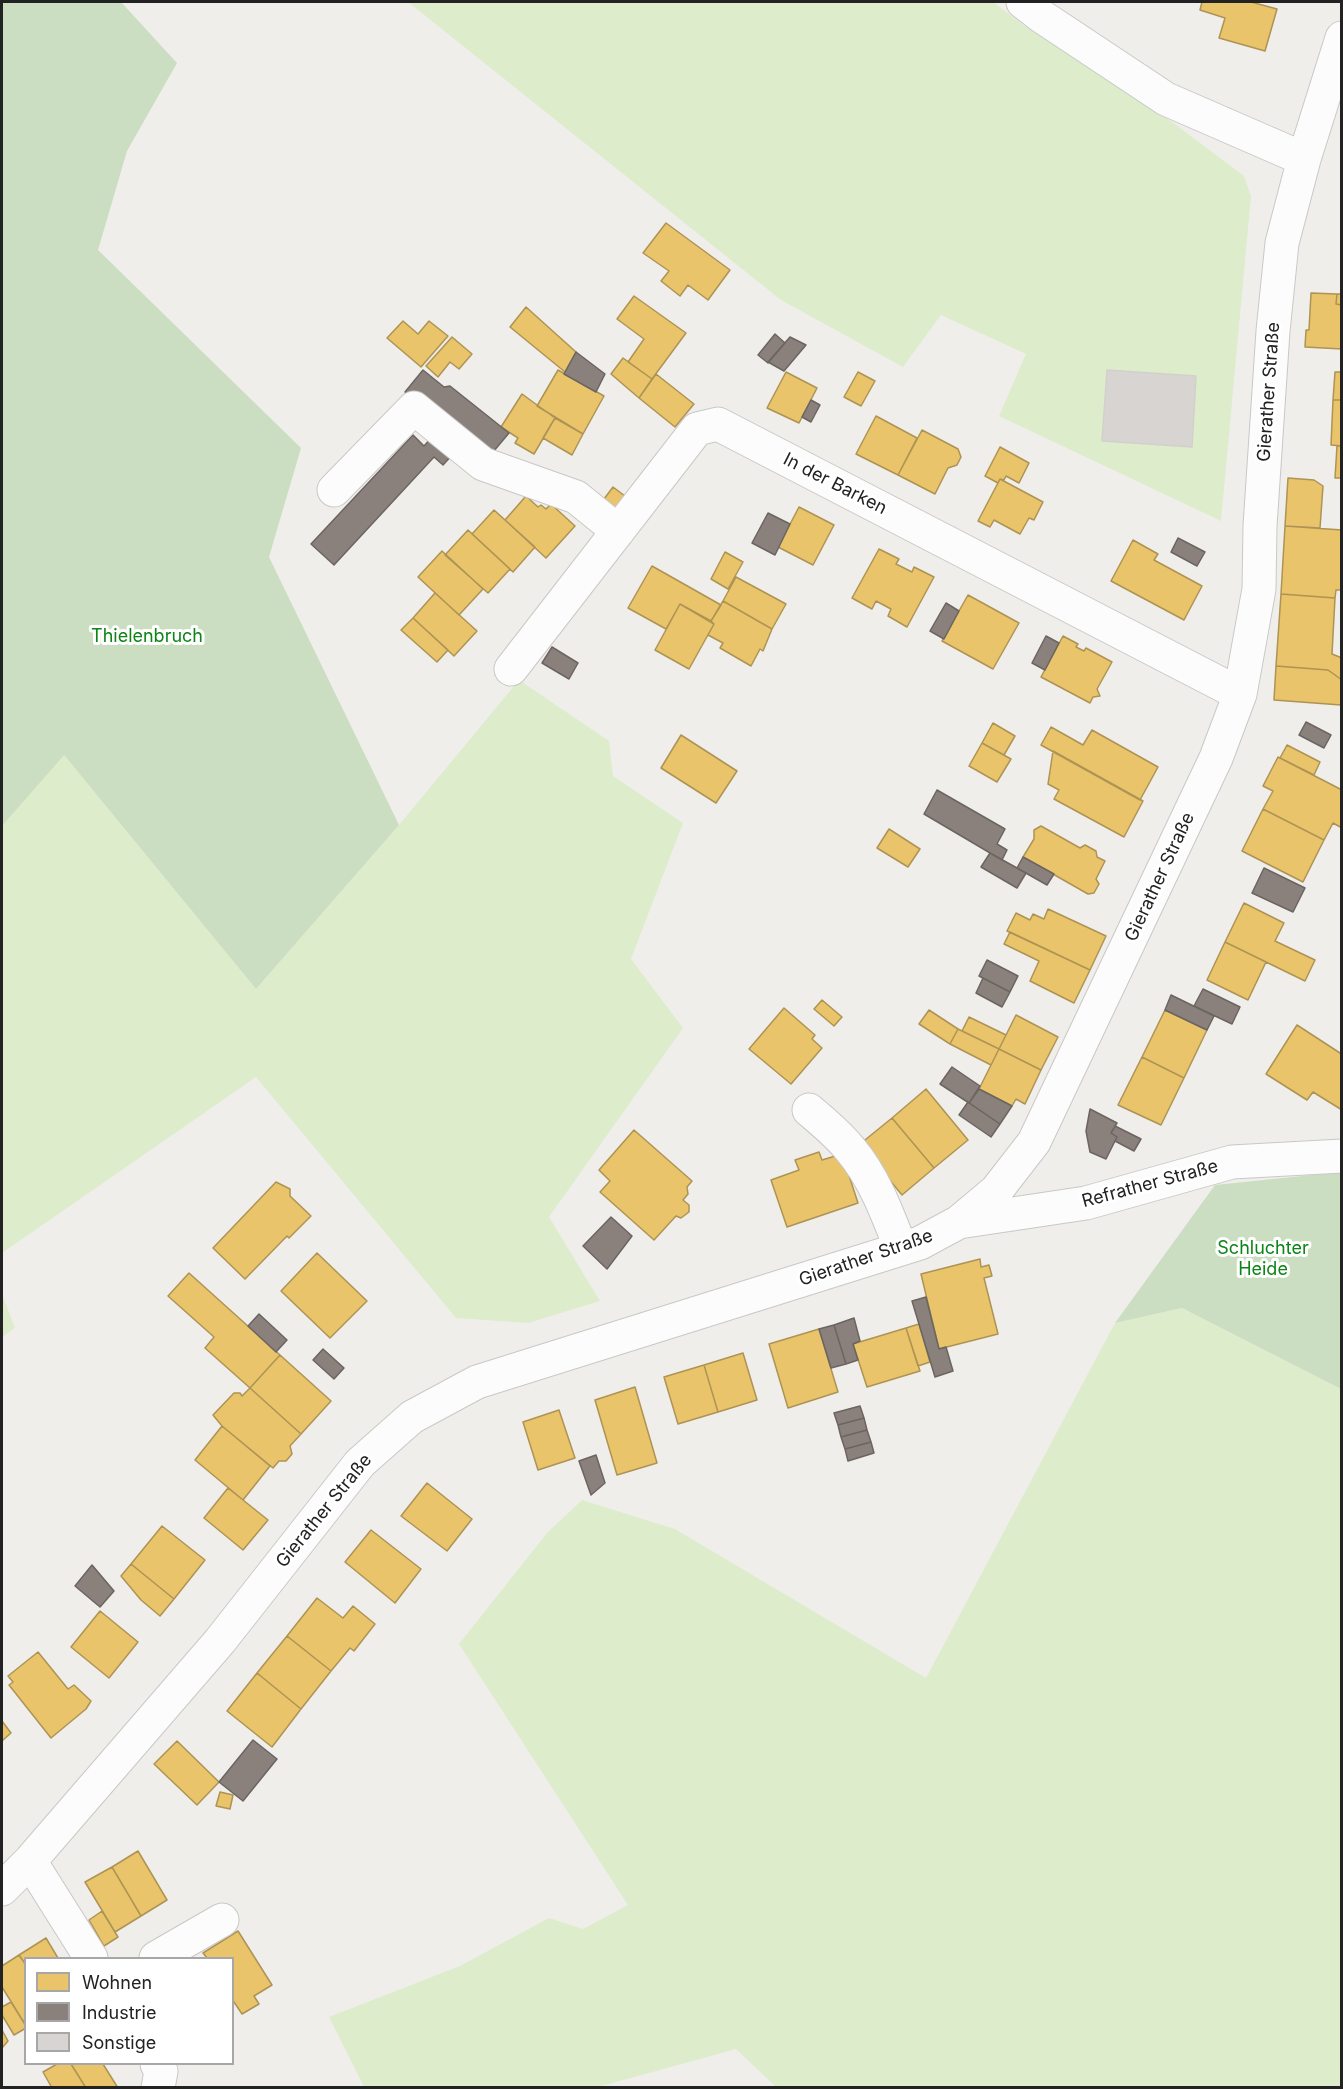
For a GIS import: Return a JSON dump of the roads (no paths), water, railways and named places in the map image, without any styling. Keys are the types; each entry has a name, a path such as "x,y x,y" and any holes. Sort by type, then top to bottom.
{"street":[{"path":"1023,2 1166,99 1304,159"},
{"name":"Gierather Straße","path":"2,1889 30,1861 220,1641 360,1463 412,1417 477,1382 920,1243 959,1222 996,1191 1034,1142 1216,758 1240,694 1259,589 1260,526 1273,331 1282,243 1304,159 1334,79 1341,38"},
{"path":"334,490 414,408 483,464 576,497 618,531"},
{"name":"In der Barken","path":"511,669 697,429 718,424 1240,694"},
{"path":"809,1110 850,1149 866,1171 901,1249"},
{"name":"Refrather Straße","path":"959,1222 1086,1203 1232,1162 1341,1156"},
{"path":"30,1861 90,1957"},
{"path":"159,1957 222,1920"},
{"path":"157,2065 161,2071 158,2088"}],"park label":[{"name":"Thielenbruch","path":"147,637"},
{"name":"Schluchter Heide","path":"1263,1259"}]}
